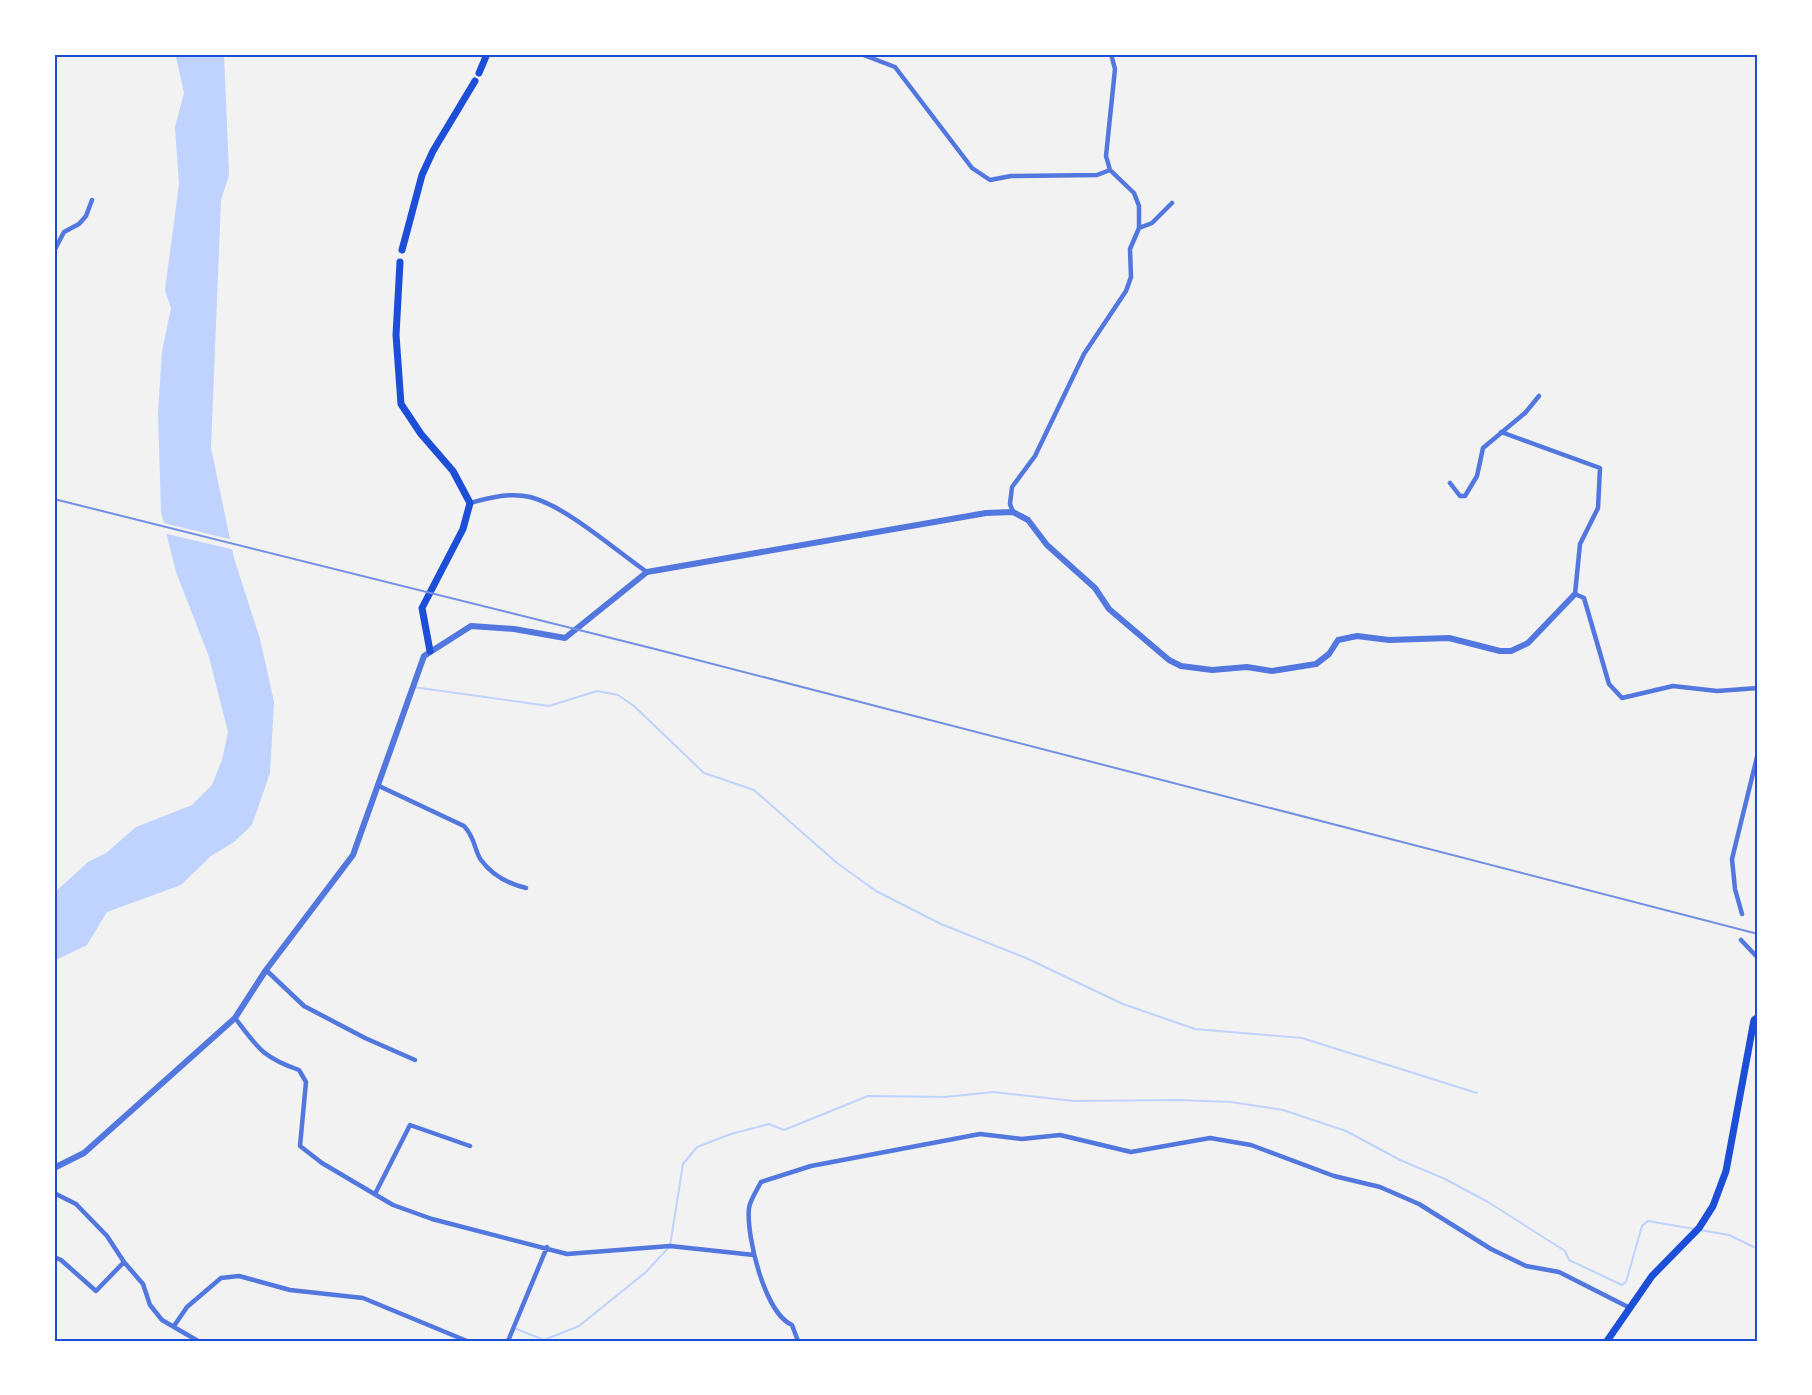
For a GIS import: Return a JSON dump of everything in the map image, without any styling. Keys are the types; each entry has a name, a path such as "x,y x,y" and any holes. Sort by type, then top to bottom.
{"main road":[{"path":"479,73 487,54"},
{"path":"402,250 422,175 433,151 475,81"},
{"path":"400,262 396,335 401,404 421,434 453,471 470,503 463,529 422,608 430,651"},
{"path":"1607,1341 1652,1276 1699,1228 1713,1206 1726,1171 1754,1020 1758,1017"}],"street":[{"path":"861,54 895,67 972,168 990,180 1011,176 1097,175 1110,170"},
{"path":"1013,512 1012,487 1035,456 1084,354 1126,291 1131,277 1130,249 1139,228 1139,206 1134,193 1110,170 1106,156 1115,69 1111,54"},
{"path":"475,81 479,73"},
{"path":"54,251 64,232 79,224 86,216 92,200"},
{"path":"1139,228 1152,223 1172,203"},
{"path":"400,262 402,250"},
{"path":"1450,483 1460,496 1465,496 1477,476 1483,448 1525,413 1539,396"},
{"path":"54,1168 84,1153 235,1018 266,970 353,855 424,656 471,626 514,629 565,638 647,572 986,513 1013,512 1028,520 1047,545 1095,588 1109,609 1168,660 1181,666 1212,670 1247,667 1272,671 1316,664 1329,654 1338,640 1357,636 1389,640 1449,638 1500,651 1511,651 1528,643 1575,594 1580,544 1598,508 1600,468 1501,432"},
{"path":"470,503 502,495 529,496 559,509 647,572"},
{"path":"1575,594 1584,598 1609,684 1622,698 1673,686 1717,691 1758,688"},
{"path":"1742,914 1735,889 1732,859 1758,753"},
{"path":"379,786 464,826 474,837 480,859 507,883 526,888"},
{"path":"1741,940 1758,958"},
{"path":"266,970 304,1006 365,1038 416,1060"},
{"path":"235,1018 261,1052 275,1061 299,1070 306,1082 300,1146 322,1163 393,1205 432,1219 567,1254 670,1246 754,1255"},
{"path":"375,1194 410,1125 470,1146"},
{"path":"798,1341 792,1325 783,1322 764,1286 754,1255 749,1207 761,1182 811,1166 980,1134 1023,1139 1060,1135 1131,1152 1210,1138 1251,1145 1334,1176 1380,1187 1419,1204 1491,1250 1526,1266 1559,1272 1630,1308"},
{"path":"54,1193 76,1204 107,1236 124,1262 143,1284 150,1305 162,1320 198,1341"},
{"path":"508,1341 547,1247"},
{"path":"54,1257 61,1260 96,1291 124,1262"},
{"path":"174,1326 187,1307 221,1278 239,1276 290,1290 363,1298 467,1341"}],"water":[{"path":"163,54 224,54 229,175 221,200 211,448 234,558 260,639 274,702 270,773 252,825 234,842 211,856 181,885 107,912 87,945 54,961 54,893 88,862 106,853 136,827 192,805 212,785 222,760 228,732 209,657 176,572 161,512 158,413 162,351 171,308 165,290 179,184 175,127 184,93 176,57"}],"pier":[{"path":"160,522 233,540 235,550 163,533"}],"waterway":[{"path":"413,687 549,706 597,691 618,695 634,706 704,773 754,790 837,863 876,891 941,924 1026,958 1123,1004 1195,1029 1302,1038 1477,1093"},
{"path":"514,1328 544,1340 579,1326 646,1272 670,1246 683,1164 697,1147 731,1134 769,1124 784,1130 868,1096 945,1097 993,1092 1074,1101 1231,1102 1283,1110 1346,1131 1400,1160 1445,1179 1488,1202 1565,1251 1569,1260 1622,1285 1626,1282 1642,1226 1648,1221 1729,1235 1758,1249"}],"railway":[{"path":"54,499 655,649 1758,934"}]}
